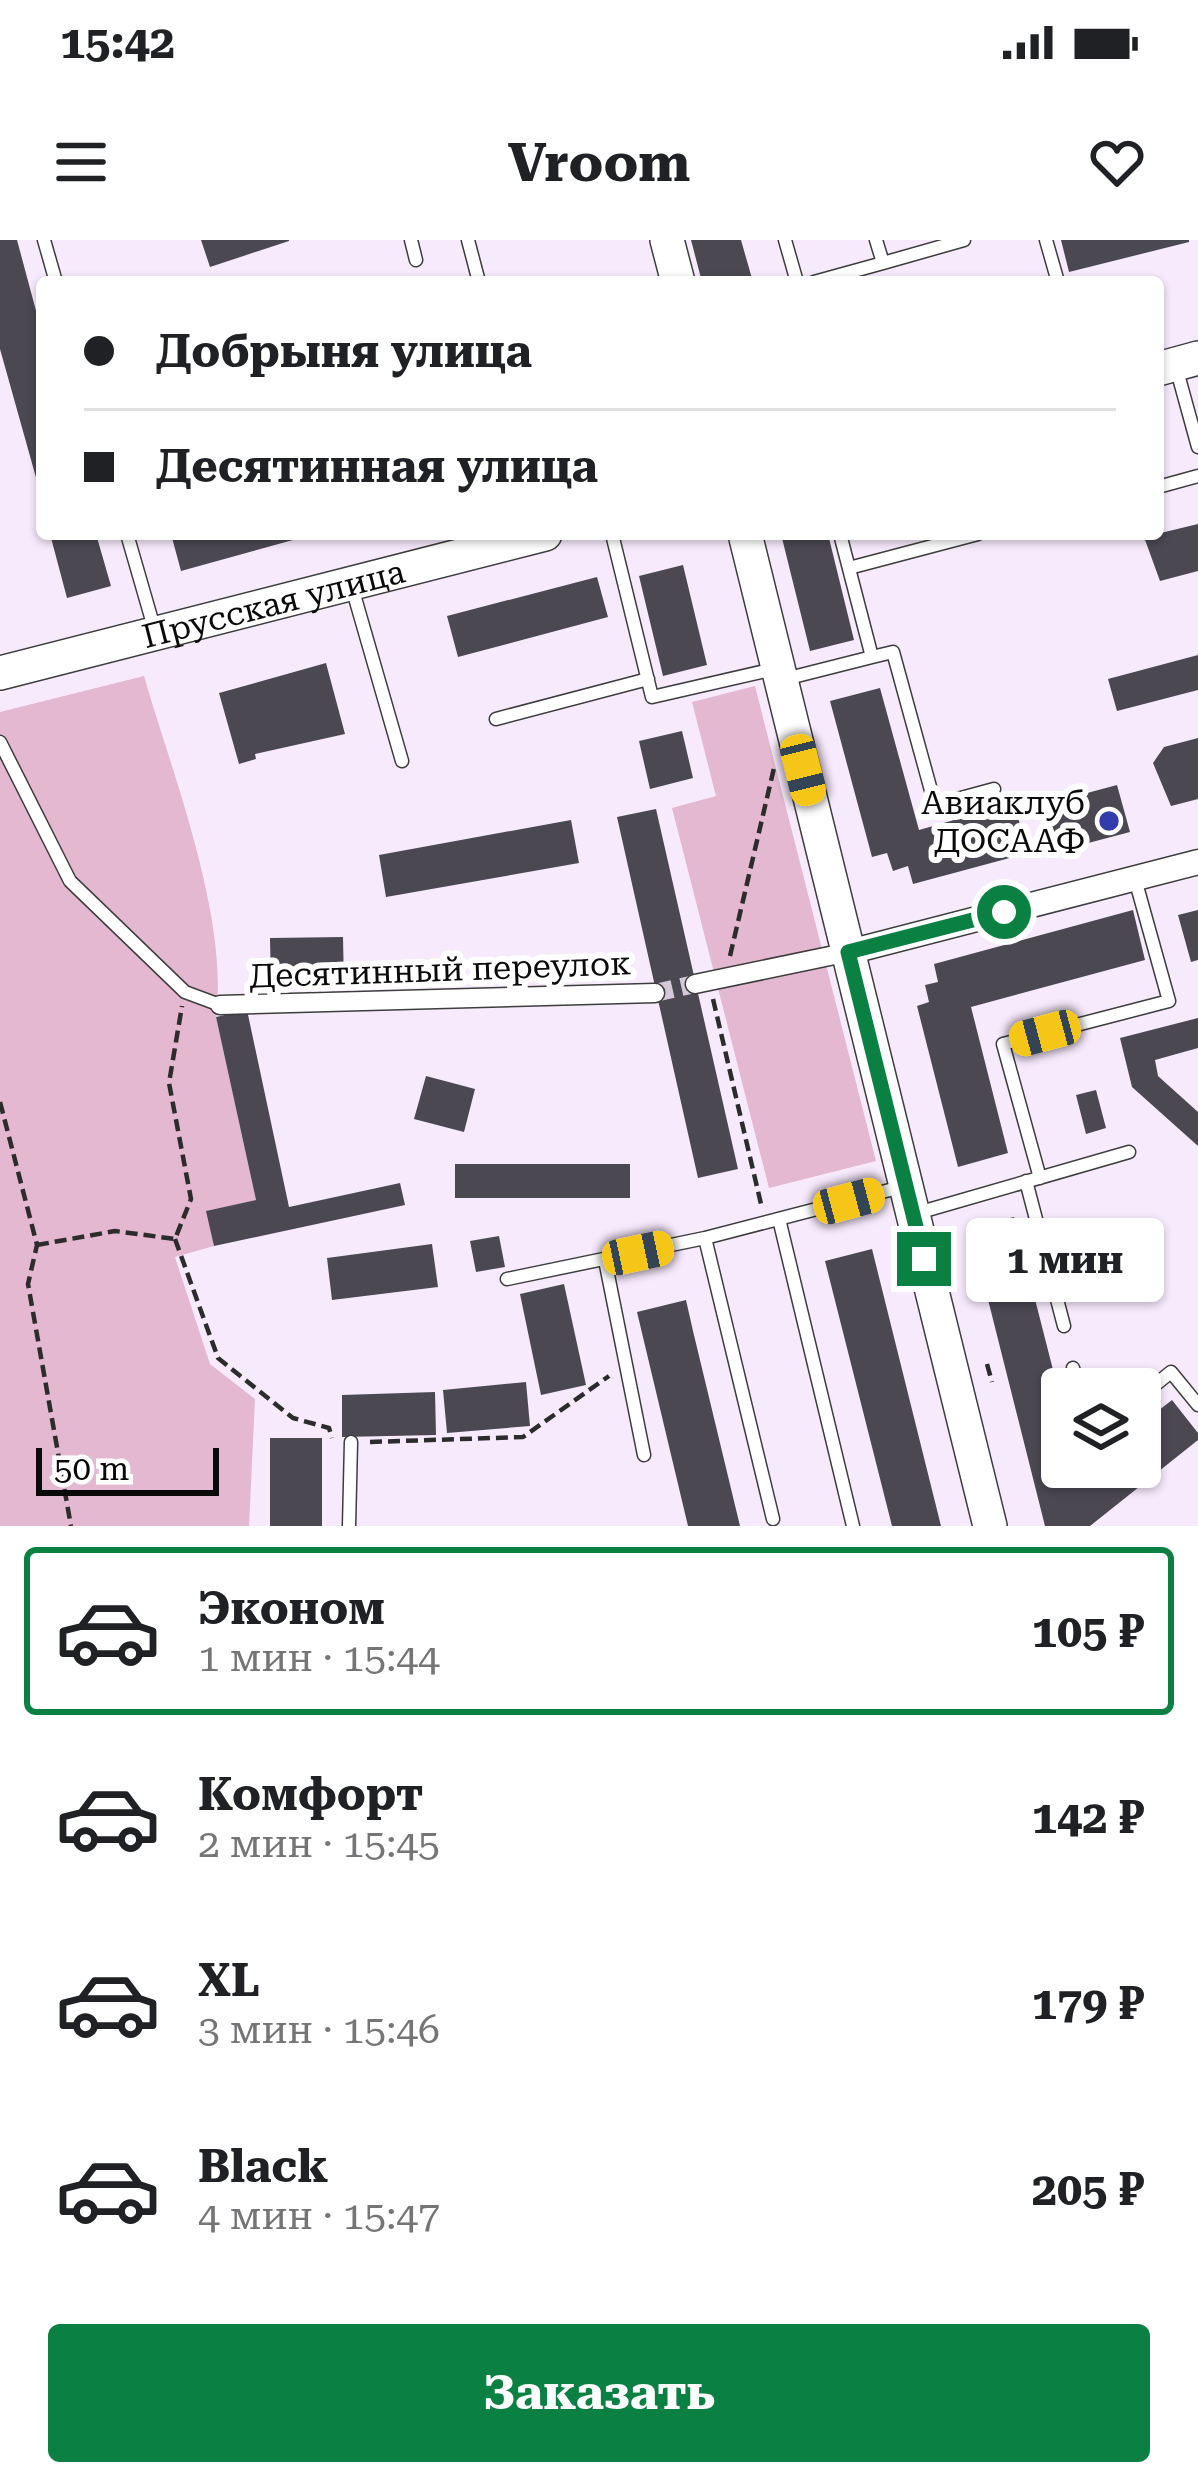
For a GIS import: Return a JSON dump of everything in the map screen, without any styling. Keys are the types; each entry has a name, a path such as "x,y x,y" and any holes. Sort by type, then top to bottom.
{"street":[{"path":"667,240 676,276"},
{"name":"Прусская улица","path":"0,673 521,540"},
{"path":"746,540 990,1526"},
{"path":"709,981 848,952 1198,862"},
{"name":"Десятинный переулок","path":"220,1005 656,992"}],"lane":[{"path":"44,240 54,276"},
{"path":"410,240 416,260"},
{"path":"467,240 477,276"},
{"path":"785,240 795,276"},
{"path":"876,240 883,262"},
{"path":"835,276 964,240"},
{"path":"1046,240 1056,276"},
{"path":"1177,363 1198,447"},
{"path":"1164,485 1198,476"},
{"path":"129,540 156,633"},
{"path":"613,540 652,697 893,652 935,806 994,789"},
{"path":"842,540 872,658"},
{"path":"849,568 955,540"},
{"path":"350,583 402,761"},
{"path":"496,718 648,679"},
{"name":"Десятинный переулок","path":"0,742 70,881 185,992 220,1005"},
{"path":"1064,1326 1003,1044 1169,1001 1135,879"},
{"path":"507,1279 772,1221 1033,1179 1129,1152"},
{"path":"772,1221 853,1526"},
{"path":"705,1238 772,1519"},
{"path":"605,1260 644,1456"},
{"path":"1161,1380 1171,1372 1198,1406"},
{"path":"349,1526 351,1442"}],"path":[{"path":"772,1221 709,981 776,757"},
{"path":"185,992 169,1083 191,1199 175,1239 218,1358 293,1418 329,1428 333,1442 523,1437 628,1362"},
{"path":"0,1102 37,1245 28,1284 71,1526"},
{"path":"37,1245 115,1231 175,1239"},
{"path":"988,1364 992,1382"}],"shaded area":[{"path":"144,676 206,891 218,978 216,1017 256,1200 207,1211 214,1246 175,1257 210,1364 255,1399 249,1526 0,1526 0,712"},
{"path":"755,686 876,1161 769,1188 672,808 716,796 692,702"}],"building":[{"path":"0,240 17,240 36,311 36,478 0,349"},
{"path":"201,240 289,240 289,241 210,267"},
{"path":"691,240 741,240 751,276 700,276"},
{"path":"1061,240 1189,240 1189,242 1069,272"},
{"path":"1198,524 1198,571 1160,581 1145,540 1164,540 1164,532"},
{"path":"52,540 98,540 111,586 67,598"},
{"path":"173,540 293,540 181,571"},
{"path":"782,540 829,540 854,640 810,651"},
{"path":"683,565 707,665 663,676 639,576"},
{"path":"597,577 608,617 458,657 447,616"},
{"path":"1198,655 1198,690 1117,711 1108,679"},
{"path":"326,663 345,734 255,754 256,759 239,764 219,693"},
{"path":"880,688 919,830 1014,803 1028,853 913,884 908,866 893,871 887,853 872,857 830,701"},
{"path":"682,731 693,778 650,789 639,741"},
{"path":"1198,738 1198,799 1171,806 1153,763 1164,747"},
{"path":"1117,785 1130,832 1058,851 1046,804"},
{"path":"656,809 738,1169 698,1178 617,817"},
{"path":"571,820 579,863 386,897 379,855"},
{"path":"1133,910 1145,960 971,1007 1008,1153 958,1167 917,1006 929,1002 925,985 938,982 934,964"},
{"path":"1198,910 1198,960 1191,962 1178,915"},
{"path":"343,937 344,986 271,987 270,938"},
{"path":"247,1010 289,1207 400,1183 405,1205 214,1246 206,1211 256,1200 216,1017"},
{"path":"1198,1018 1198,1048 1155,1060 1158,1076 1198,1112 1198,1146 1132,1087 1120,1038"},
{"path":"426,1076 475,1089 464,1132 414,1119"},
{"path":"1096,1090 1106,1128 1086,1134 1076,1095"},
{"path":"455,1164 630,1164 630,1198 455,1198"},
{"path":"1014,1217 1053,1368 1041,1368 1041,1488 1138,1488 1090,1526 1045,1526 970,1228"},
{"path":"499,1236 505,1267 476,1272 470,1241"},
{"path":"432,1244 438,1287 332,1300 327,1258"},
{"path":"872,1249 941,1526 892,1526 825,1261"},
{"path":"564,1284 586,1385 541,1395 520,1294"},
{"path":"686,1300 740,1526 688,1526 637,1312"},
{"path":"526,1382 530,1426 447,1433 443,1390"},
{"path":"435,1392 436,1435 342,1437 342,1395"},
{"path":"1172,1400 1198,1433 1198,1440 1161,1469 1161,1409"},
{"path":"270,1438 322,1438 322,1526 270,1526"}],"tunnel":[{"path":"655,993 695,984"}],"place":[{"name":"Авиаклуб ДОСААФ","path":"1109,821"}],"route":[{"path":"924,1259 848,952 1004,912"}]}
